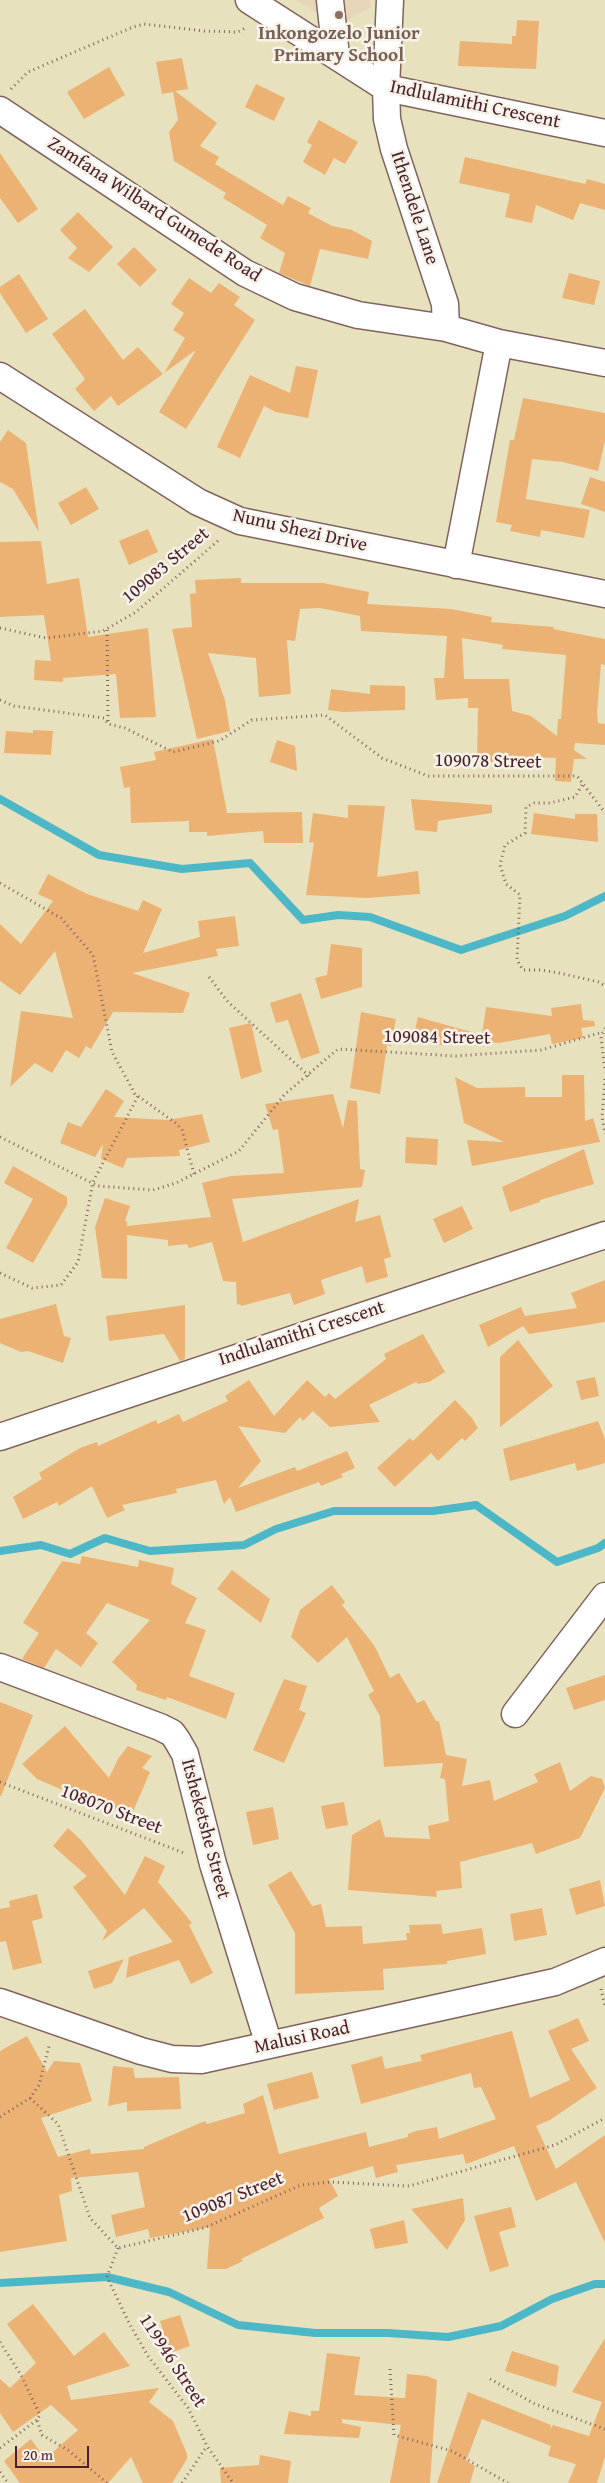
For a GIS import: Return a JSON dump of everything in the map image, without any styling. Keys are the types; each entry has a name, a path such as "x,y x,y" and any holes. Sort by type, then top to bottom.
{"street":[{"path":"330,0 336,56"},
{"name":"Ithendele Lane","path":"390,0 386,88 388,118 394,149 445,304 446,328"},
{"name":"Indlulamithi Crescent","path":"255,4 386,88 605,133"},
{"name":"Zamfana Wilbard Gumede Road","path":"3,101 245,273 295,297 358,314 446,328 499,343 605,363"},
{"path":"456,565 499,343"},
{"name":"Nunu Shezi Drive","path":"0,376 198,502 240,521 605,594"},
{"name":"Indlulamithi Crescent","path":"0,1436 605,1235"},
{"path":"515,1714 605,1596"},
{"name":"Itsheketshe Street","path":"0,1667 172,1733 185,1754 213,1864 268,2046"},
{"name":"Malusi Road","path":"0,2002 55,2023 172,2059 201,2060 555,1982 605,1961"}],"path":[{"path":"3,101 28,72 133,27 144,24 204,31 238,32 252,24 255,4"},
{"name":"109083 Street","path":"0,628 46,638 103,631 136,612 240,521"},
{"path":"107,629 108,724"},
{"name":"109078 Street","path":"0,700 14,706 104,718 108,724 125,728 173,752 219,741 252,720 325,715 382,758 428,776 577,776 605,813"},
{"path":"582,785 575,797 550,803 534,802 526,807 525,833 505,845 500,865 506,884 520,895 517,960 523,970 559,973 599,982 605,986"},
{"path":"0,883 61,918 93,955 112,1052 138,1096 177,1124 182,1130 194,1174"},
{"path":"209,977 228,1002 309,1076"},
{"path":"605,1028 601,1036 605,1072"},
{"name":"109084 Street","path":"0,1137 98,1186 153,1190 194,1174 238,1152 285,1094 309,1076 338,1049 456,1056 541,1050 603,1032"},
{"path":"605,1079 602,1117 605,1134"},
{"path":"0,1273 32,1288 61,1286 78,1262 93,1182 138,1096"},
{"name":"108070 Street","path":"0,1782 213,1864"},
{"path":"0,2117 30,2098 39,2085 55,2023"},
{"path":"30,2098 58,2124 90,2218 118,2248"},
{"name":"109087 Street","path":"118,2248 204,2228 302,2185 331,2182 409,2186 555,2145 605,2118"},
{"name":"119946 Street","path":"118,2248 107,2277 130,2325 148,2356 188,2408 207,2446 233,2483"},
{"path":"0,2342 21,2375 40,2414 37,2420 0,2448"},
{"path":"390,2369 394,2435 452,2451 508,2483"},
{"path":"490,2379 535,2404 605,2430"},
{"path":"37,2420 42,2435 68,2450 107,2483"},
{"path":"182,2483 207,2446"},
{"path":"0,2472 8,2483"}],"shaded area":[{"name":"Inkongozelo Junior Primary School","path":"296,0 369,0 371,7 338,25"}],"building":[{"path":"517,20 539,21 536,69 458,66 460,41 512,44 512,36 516,36"},
{"path":"182,58 188,89 175,91 217,123 200,146 219,157 215,164 283,205 288,196 311,208 308,213 332,226 352,230 372,241 368,259 320,249 310,286 279,273 285,253 260,238 267,225 223,198 226,193 174,161 169,132 178,120 173,92 162,94 156,62"},
{"path":"109,67 125,95 84,119 67,92"},
{"path":"256,84 285,98 274,121 245,107"},
{"path":"319,120 358,142 345,164 334,158 325,175 303,162 312,145 307,142"},
{"path":"0,153 38,209 18,223 0,198"},
{"path":"465,157 585,184 587,179 605,184 605,210 580,203 573,220 536,205 532,223 505,217 510,194 459,183"},
{"path":"78,212 113,247 89,272 68,258 77,248 60,230"},
{"path":"134,247 157,270 140,287 117,264"},
{"path":"569,273 600,281 594,305 562,298"},
{"path":"19,274 48,319 26,333 0,293 0,287"},
{"path":"189,278 211,293 219,283 240,297 234,305 255,320 186,429 159,412 196,350 164,373 185,338 173,330 184,313 171,304"},
{"path":"85,309 123,360 138,347 163,374 118,406 111,396 94,411 75,389 85,379 52,334"},
{"path":"296,366 318,370 308,418 276,412 264,406 240,458 217,447 250,375 290,393"},
{"path":"523,398 605,413 605,441 598,471 563,462 532,459 526,499 590,510 584,538 541,530 540,537 510,531 512,525 496,522 510,440 514,440"},
{"path":"8,430 26,443 39,532 13,489 0,482 0,442"},
{"path":"590,477 605,482 605,512 581,504"},
{"path":"86,487 99,509 71,525 58,503"},
{"path":"148,529 158,552 129,565 119,541"},
{"path":"41,541 47,584 79,578 88,637 148,628 156,717 120,718 116,674 63,678 63,682 34,680 35,660 51,661 44,615 0,617 0,542"},
{"path":"241,578 241,583 323,583 369,592 367,604 451,609 492,617 491,622 554,627 553,629 605,639 605,665 601,664 597,713 598,723 605,724 605,745 575,743 574,750 587,759 574,759 571,782 555,781 556,758 499,756 499,762 477,762 478,708 468,708 468,698 436,700 434,678 444,678 447,636 361,631 360,616 320,608 300,609 295,641 287,640 291,694 259,697 256,658 208,653 225,700 230,731 197,739 172,629 192,627 190,594 196,593 195,580","holes":["462,638 503,645 502,649 566,655 561,719 558,719 557,736 531,716 512,711 509,679 464,679"]},
{"path":"370,685 405,686 405,710 343,712 328,710 331,689 370,694"},
{"path":"33,730 53,731 51,755 4,753 6,731 33,733"},
{"path":"213,739 227,813 302,812 303,843 264,843 263,831 207,836 207,832 189,832 189,821 131,823 130,787 124,788 120,767 156,760 154,752"},
{"path":"277,740 295,746 297,771 270,762"},
{"path":"411,799 492,805 492,813 438,821 437,832 415,830"},
{"path":"348,805 385,806 377,877 418,871 420,894 367,898 306,895 314,842 309,843 313,813 348,818"},
{"path":"534,813 575,819 575,814 597,814 598,842 531,834"},
{"path":"48,874 87,894 138,911 143,900 162,909 143,953 200,937 198,921 235,916 239,946 216,949 218,956 132,973 190,993 183,1013 113,1012 91,1049 86,1046 79,1058 66,1050 52,1073 35,1063 10,1087 21,1011 73,1018 55,951 20,995 0,981 0,924 21,944 53,901 38,894"},
{"path":"331,944 362,948 362,987 321,999 315,978 327,975"},
{"path":"301,993 320,1053 301,1059 288,1020 276,1023 270,1003"},
{"path":"581,1004 583,1020 594,1021 595,1026 581,1028 583,1038 552,1044 550,1034 499,1043 482,1041 440,1045 413,1037 418,1017 482,1035 486,1007 552,1016 551,1008"},
{"path":"361,1012 396,1019 391,1046 387,1045 380,1094 350,1088"},
{"path":"251,1023 262,1072 241,1079 229,1028"},
{"path":"562,1075 584,1075 585,1121 593,1118 600,1142 472,1166 467,1140 504,1142 464,1123 455,1077 477,1088 525,1087 525,1097 562,1097"},
{"path":"106,1089 124,1101 114,1117 168,1120 202,1114 210,1142 179,1150 180,1156 127,1158 123,1168 101,1159 103,1144 95,1157 60,1143 68,1122 81,1127"},
{"path":"333,1094 343,1128 348,1100 357,1101 360,1169 365,1170 362,1187 232,1199 243,1242 359,1199 355,1222 380,1215 391,1257 384,1259 388,1277 366,1283 362,1266 321,1280 325,1294 294,1305 290,1293 241,1306 240,1304 237,1305 236,1282 223,1281 212,1242 189,1248 187,1244 168,1246 168,1240 127,1235 127,1279 102,1278 95,1227 105,1198 130,1206 125,1221 127,1221 127,1226 211,1217 202,1183 231,1176 284,1173 278,1129 273,1130 265,1104"},
{"path":"406,1137 438,1139 437,1165 405,1163"},
{"path":"584,1149 594,1184 540,1200 540,1202 510,1212 502,1187"},
{"path":"13,1166 67,1197 67,1205 33,1263 6,1248 33,1199 4,1183"},
{"path":"462,1206 473,1229 444,1243 433,1219"},
{"path":"605,1280 605,1322 529,1334 523,1326 488,1347 479,1325 521,1307 525,1316 577,1308 571,1293"},
{"path":"56,1304 64,1336 71,1338 63,1363 28,1351 21,1352 0,1343 0,1319"},
{"path":"185,1305 185,1359 180,1361 164,1334 109,1341 106,1316"},
{"path":"423,1334 445,1372 429,1382 418,1384 416,1382 369,1405 380,1422 330,1427 313,1411 303,1421 300,1417 285,1433 238,1426 261,1461 238,1488 295,1467 297,1471 347,1451 355,1468 341,1474 343,1477 321,1486 319,1482 236,1512 230,1497 224,1504 216,1480 176,1489 177,1493 122,1505 125,1510 107,1518 92,1486 59,1506 57,1502 23,1519 13,1497 42,1479 39,1473 80,1448 97,1442 98,1446 156,1420 158,1424 179,1414 183,1422 228,1401 225,1396 249,1380 274,1416 307,1380 325,1397 329,1393 335,1399 386,1359 384,1354"},
{"path":"518,1340 553,1386 500,1427 500,1357"},
{"path":"595,1377 599,1396 581,1400 576,1381"},
{"path":"455,1400 472,1418 478,1428 465,1441 462,1438 438,1461 431,1453 395,1487 377,1468 410,1438 413,1441"},
{"path":"598,1421 605,1439 605,1463 577,1471 575,1463 510,1481 503,1449"},
{"path":"82,1556 138,1567 139,1560 174,1568 171,1584 197,1598 185,1623 206,1630 189,1676 235,1693 226,1719 167,1697 166,1700 136,1690 137,1685 112,1662 150,1620 107,1603 86,1633 98,1643 81,1667 56,1649 44,1668 22,1659 39,1633 23,1623 62,1561 80,1564"},
{"path":"232,1570 270,1599 261,1623 217,1589"},
{"path":"332,1585 345,1602 342,1605 374,1645 390,1678 399,1673 417,1703 424,1700 436,1721 439,1721 446,1755 467,1759 462,1786 490,1780 494,1801 538,1782 534,1774 560,1762 570,1791 591,1776 602,1779 605,1788 580,1838 536,1854 532,1843 460,1862 462,1888 436,1891 437,1897 348,1890 352,1835 380,1819 385,1837 430,1839 428,1826 449,1821 445,1779 440,1778 443,1763 384,1767 380,1716 368,1695 374,1691 347,1637 318,1663 291,1637 300,1610"},
{"path":"605,1675 605,1700 574,1710 566,1688"},
{"path":"284,1679 307,1686 299,1710 306,1713 284,1763 253,1750"},
{"path":"0,1702 33,1715 1,1796 0,1796"},
{"path":"65,1726 109,1778 118,1759 128,1746 152,1756 142,1768 150,1772 131,1816 98,1801 96,1804 37,1779 22,1764"},
{"path":"344,1802 348,1825 326,1829 321,1806"},
{"path":"273,1807 279,1839 253,1845 246,1812"},
{"path":"68,1828 81,1840 125,1895 145,1856 165,1866 158,1882 192,1923 189,1925 213,1973 191,1984 179,1960 126,1978 129,1957 173,1942 144,1908 102,1941 107,1931 73,1887 87,1876 53,1846"},
{"path":"291,1871 312,1906 321,1904 326,1927 362,1926 363,1944 407,1940 406,1933 410,1933 409,1925 441,1924 443,1934 482,1928 486,1954 447,1961 447,1964 383,1969 384,1990 295,1994 295,1933 268,1885"},
{"path":"600,1880 605,1906 576,1915 569,1889"},
{"path":"37,1894 43,1918 32,1921 42,1963 13,1970 6,1941 0,1942 0,1909 10,1907 9,1901"},
{"path":"542,1908 547,1935 514,1941 510,1914"},
{"path":"124,1959 112,1983 94,1989 88,1971"},
{"path":"578,2018 589,2041 571,2049 597,2088 550,2120 536,2126 556,2169 605,2135 605,2243 576,2182 536,2201 514,2146 466,2164 463,2154 396,2165 398,2172 376,2178 373,2166 329,2179 338,2196 319,2208 324,2218 241,2259 243,2261 226,2269 207,2269 210,2227 150,2238 148,2229 116,2237 111,2215 145,2207 138,2172 71,2178 72,2191 59,2195 67,2241 0,2252 0,2051 27,2036 47,2072 54,2061 80,2063 92,2101 41,2118 58,2157 90,2149 91,2154 144,2149 144,2147 205,2121 207,2124 245,2113 243,2104 263,2095 279,2154 366,2132 369,2147 408,2137 408,2134 416,2131 437,2127 439,2139 496,2119 481,2087 474,2088 471,2073 361,2104 351,2065 382,2056 385,2069 422,2061 420,2055 512,2031 530,2098 570,2080 548,2031"},
{"path":"113,2066 133,2068 135,2078 179,2077 181,2109 127,2111 127,2102 108,2106"},
{"path":"312,2072 319,2098 274,2110 267,2084"},
{"path":"463,2198 465,2220 447,2250 411,2209"},
{"path":"511,2207 516,2227 499,2232 509,2266 490,2272 474,2216"},
{"path":"404,2220 408,2243 375,2249 370,2229"},
{"path":"33,2304 74,2356 104,2332 130,2366 67,2386 71,2400 159,2388 149,2402 173,2421 187,2454 187,2459 172,2483 143,2483 131,2457 108,2483 20,2483 4,2461 31,2439 45,2459 78,2430 51,2405 13,2432 0,2413 0,2379 10,2388 36,2363 7,2324"},
{"path":"180,2315 190,2346 170,2353 160,2321"},
{"path":"605,2338 605,2457 597,2483 568,2483 576,2464 548,2456 551,2446 482,2419 466,2461 475,2466 470,2483 437,2483 468,2392 551,2425 550,2429 553,2425 589,2436 602,2402 572,2392"},
{"path":"512,2351 559,2366 556,2387 505,2371"},
{"path":"327,2353 360,2357 354,2395 405,2398 407,2374 427,2376 437,2380 430,2483 390,2483 401,2425 342,2419 342,2423 361,2427 359,2438 284,2434 289,2411 311,2416 311,2411 319,2411"},
{"path":"260,2455 291,2461 288,2483 221,2483 220,2468 259,2465"}],"waterway":[{"path":"0,799 99,855 182,869 250,863 303,920 338,915 370,917 461,950 565,916 605,896"},
{"path":"0,1551 41,1545 70,1554 105,1538 150,1551 244,1545 276,1529 334,1511 433,1511 476,1505 557,1562 598,1548 605,1543"},
{"path":"0,2283 107,2277 169,2292 238,2325 315,2333 388,2333 448,2337 501,2326 552,2299 595,2284 605,2284"}],"place":[{"name":"Inkongozelo Junior Primary School","path":"339,15"}]}
